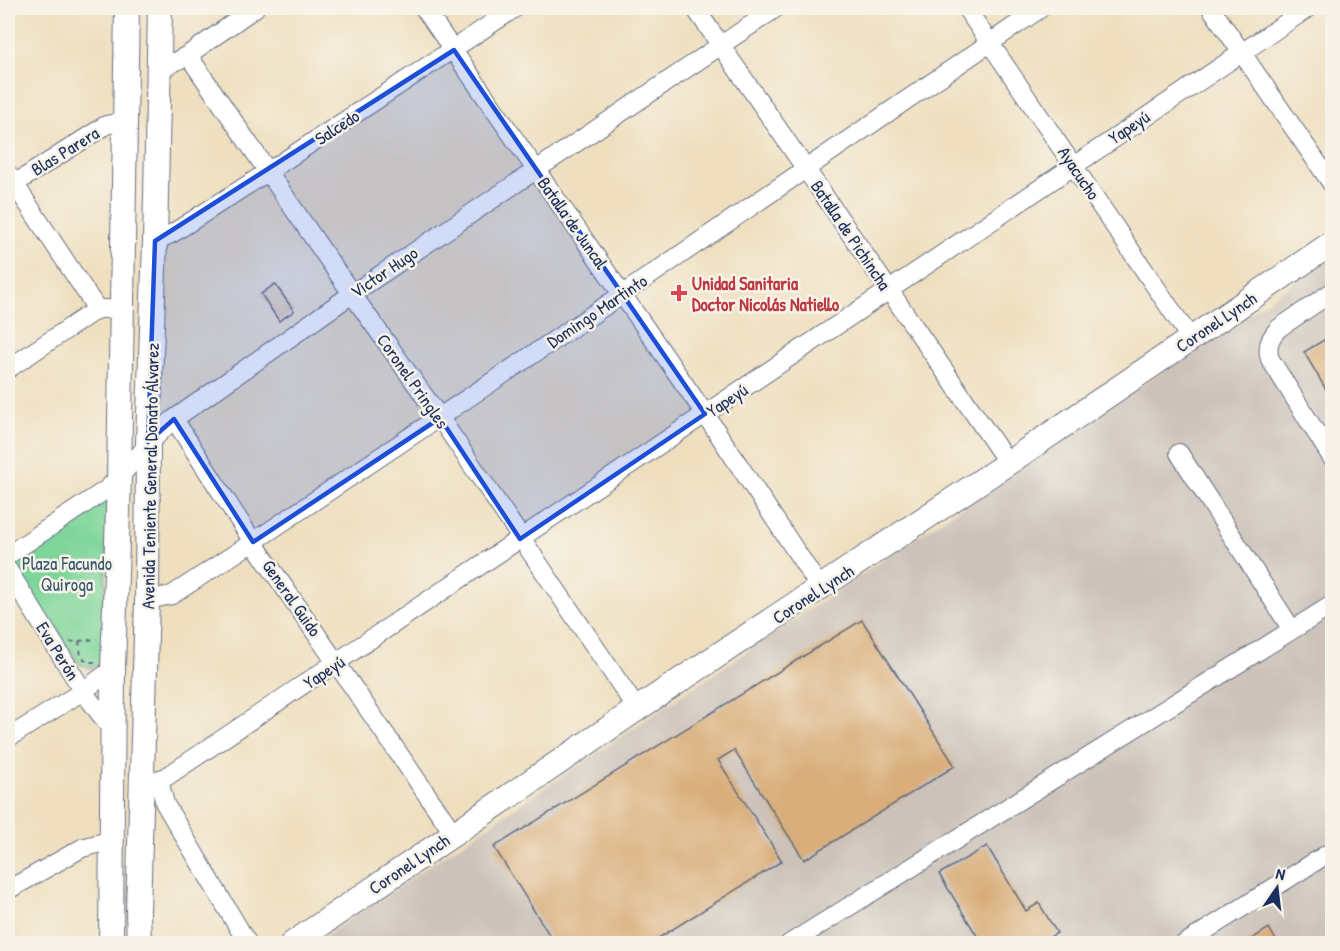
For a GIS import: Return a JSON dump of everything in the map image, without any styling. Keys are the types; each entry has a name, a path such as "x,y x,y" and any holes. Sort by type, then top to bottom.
{"main road":[{"name":"Avenida Teniente General Donato Álvarez","path":"111,944 113,669 119,478 127,8"},
{"name":"Avenida Teniente General Donato Álvarez","path":"139,944 152,794 147,600 148,442 160,8"},
{"name":"Coronel Lynch","path":"292,944 637,709 1008,463 1332,243"}],"street":[{"path":"159,70 188,55 255,8"},
{"name":"Batalla de Juncal","path":"424,8 705,414 820,589"},
{"name":"Salcedo","path":"155,241 173,233 269,171 515,8"},
{"name":"Batalla de Pichincha","path":"696,8 1008,463"},
{"name":"Victor Hugo","path":"11,562 119,478 148,442 174,419 352,294 776,8"},
{"name":"Ayacucho","path":"966,8 1191,339"},
{"name":"Domingo Martinto","path":"147,600 172,595 253,542 623,294 1041,8"},
{"path":"1211,8 1332,184"},
{"name":"Yapeyú","path":"152,794 337,663 1308,8"},
{"name":"Coronel Pringles","path":"188,55 440,418 637,709"},
{"name":"Blas Parera","path":"10,182 106,126 126,121"},
{"path":"10,182 97,309"},
{"path":"1332,292 1279,328 1272,335 1268,352 1270,359 1332,458"},
{"path":"8,369 97,309 122,308"},
{"name":"General Guido","path":"174,419 253,542 454,834"},
{"path":"1179,453 1292,630"},
{"name":"Eva Perón","path":"11,562 83,691 112,730"},
{"path":"789,944 1332,605"},
{"path":"8,738 83,691 113,669"},
{"path":"152,794 248,944"},
{"path":"8,890 82,848 112,840"},
{"path":"1184,944 1332,851"}],"path":[{"path":"11,562 103,564"},
{"path":"67,643 103,639"}],"highlighted area":[{"path":"454,50 705,414 520,539 440,418 253,542 174,419 148,442 155,241"}],"shaded area":[{"path":"1332,257 1332,943 313,944 733,661"}],"green space":[{"name":"Plaza Facundo Quiroga","path":"100,503 108,506 103,664 90,668 79,664 13,567 14,559"}],"building":[{"path":"275,284 294,311 279,321 261,294"},
{"path":"1332,335 1332,400 1304,352"},
{"path":"862,620 955,766 804,860 734,750 718,760 782,861 649,944 555,944 494,847"},
{"path":"987,846 1026,911 1039,903 1057,933 1048,938 1052,944 982,944 939,874"},
{"path":"1269,928 1278,944 1244,944"}],"place":[{"name":"Unidad Sanitaria Doctor Nicolás Natiello","path":"679,293"}]}
